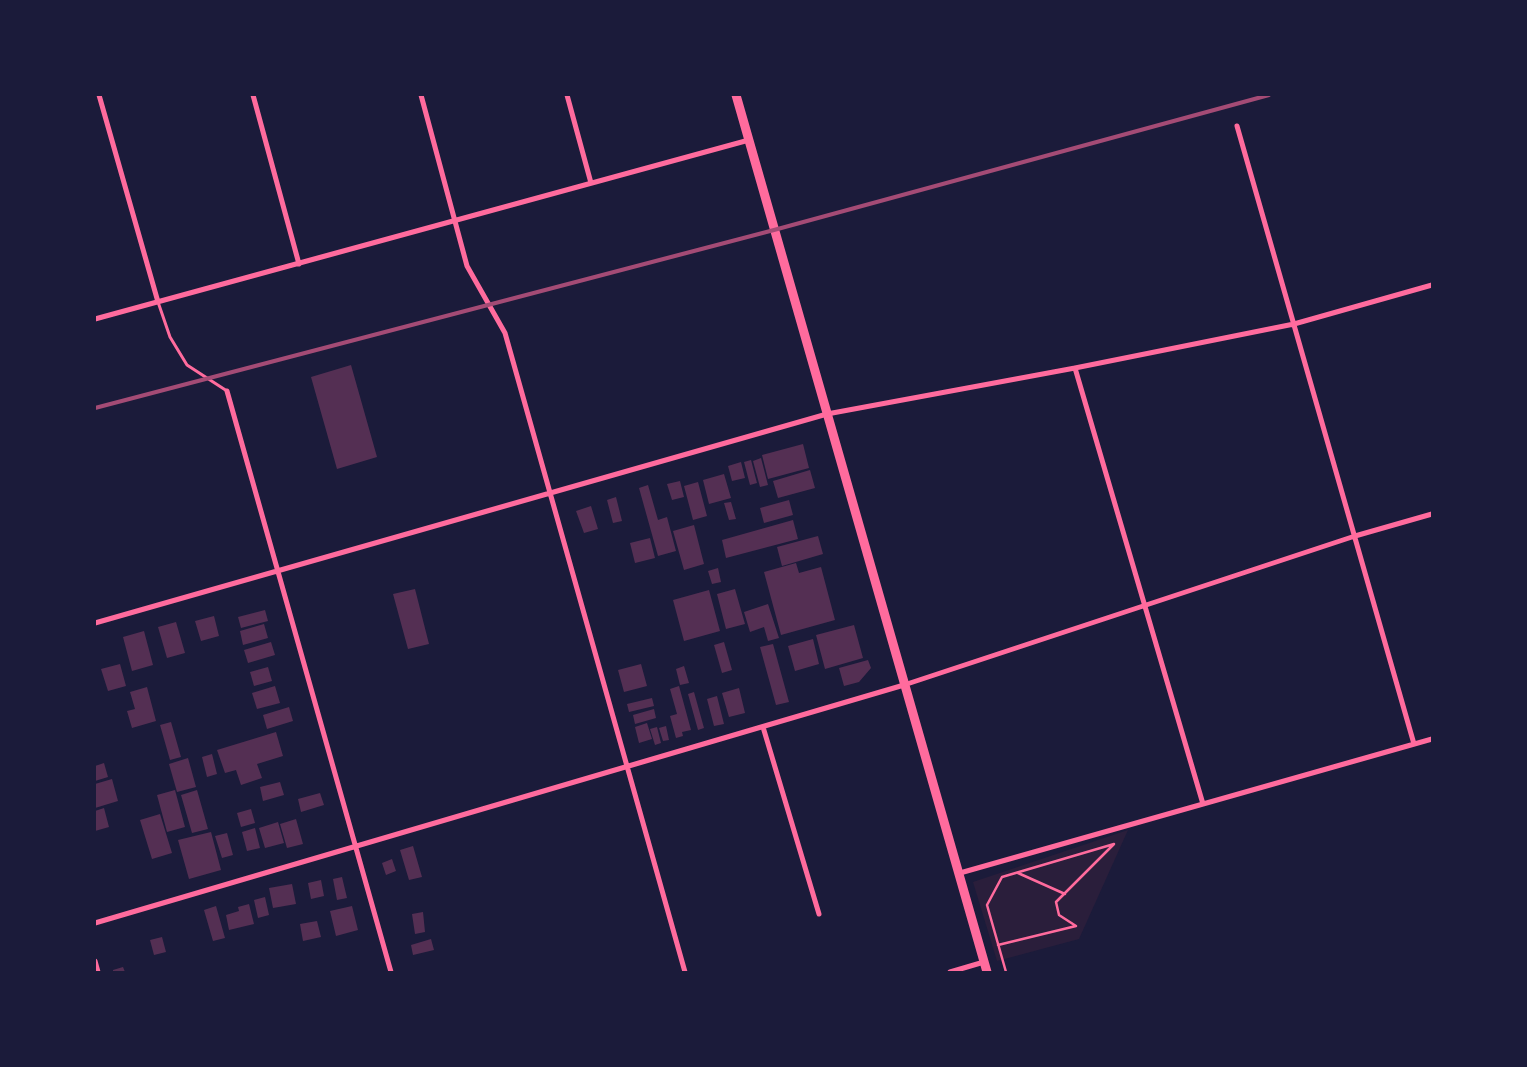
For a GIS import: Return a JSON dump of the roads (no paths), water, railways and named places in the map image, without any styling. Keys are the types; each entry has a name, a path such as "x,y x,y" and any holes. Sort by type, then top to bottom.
{"street":[{"path":"99,95 158,302"},
{"path":"253,95 299,264"},
{"path":"420,95 456,220 467,266 505,332 685,972"},
{"path":"567,95 591,183"},
{"path":"736,95 987,972"},
{"path":"1237,126 1414,744"},
{"path":"95,319 749,140"},
{"path":"95,623 827,414 1075,368 1294,324 1432,285"},
{"path":"1075,368 1203,804"},
{"path":"227,391 391,972"},
{"path":"95,923 904,685 1355,536 1432,514"},
{"path":"763,727 819,914"},
{"path":"960,873 1432,739"},
{"path":"95,961 98,972"},
{"path":"950,972 984,962"}],"lane":[{"path":"158,302 170,337 187,365 227,391"}],"railway":[{"path":"95,408 774,230 1269,95"}]}
